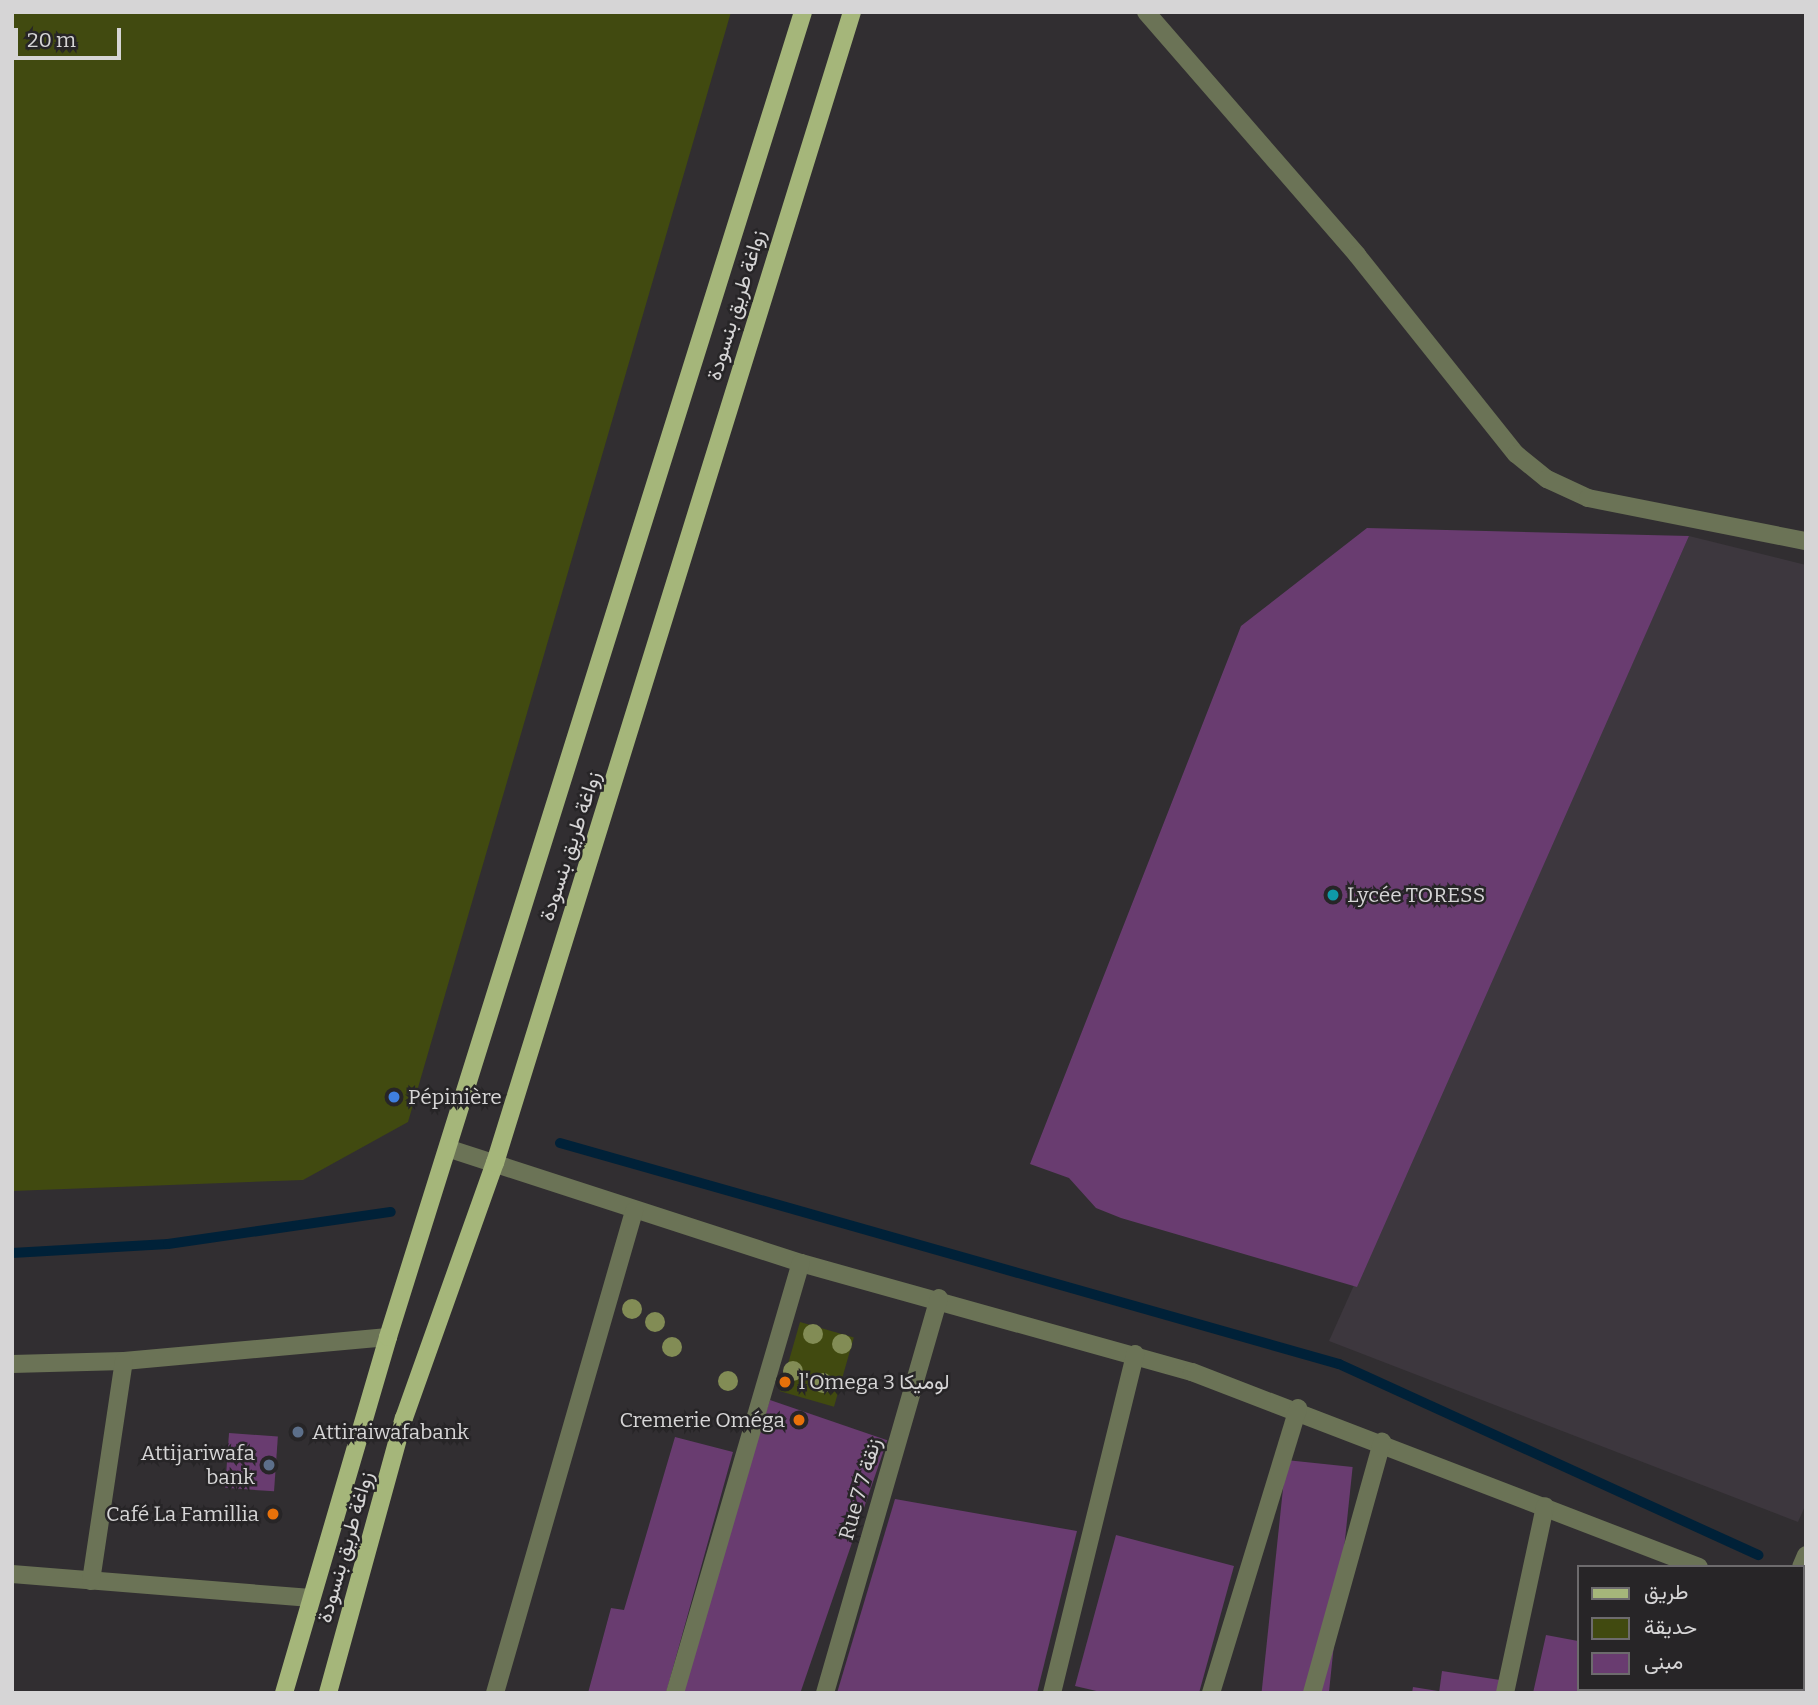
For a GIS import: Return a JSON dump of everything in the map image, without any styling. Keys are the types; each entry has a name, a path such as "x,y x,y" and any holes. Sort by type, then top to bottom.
{"main road":[{"name":"زواغة طريق بنسودة","path":"285,1693 388,1337 450,1149 803,12"},
{"name":"زواغة طريق بنسودة","path":"328,1693 404,1418 495,1163 852,12"}],"street":[{"path":"1146,12 1357,255 1526,462 1588,498 1806,541"},
{"path":"450,1149 634,1211 801,1263 939,1297 1135,1354 1298,1408 1693,1565"},
{"path":"495,1693 634,1211"},
{"path":"674,1693 801,1263"},
{"name":"Rue 7 زنقة 7","path":"825,1693 939,1297"},
{"path":"12,1364 124,1361 388,1337"},
{"path":"1052,1693 1135,1354"},
{"path":"91,1581 124,1361"},
{"path":"1211,1693 1298,1408"},
{"path":"1312,1693 1382,1442"},
{"path":"1505,1693 1545,1506"},
{"path":"12,1574 311,1598"}],"shaded area":[{"path":"1689,536 1806,565 1806,1504 1798,1522 1329,1341"}],"green space":[{"path":"12,12 731,12 408,1122 303,1180 12,1191"},
{"path":"800,1322 854,1337 834,1407 780,1391"},
{"path":"1804,1678 1806,1693 1776,1691 1804,1691"}],"building":[{"name":"Lycée TORESS","path":"1367,528 1689,536 1357,1287 1121,1218 1096,1208 1069,1178 1030,1164 1241,626"},
{"path":"770,1400 887,1440 800,1693 678,1693 670,1690"},
{"path":"229,1433 278,1436 274,1491 225,1488"},
{"path":"675,1437 733,1452 666,1693 588,1693 611,1608 624,1610"},
{"path":"1286,1460 1353,1467 1329,1693 1262,1693"},
{"path":"895,1499 1077,1531 1037,1693 837,1693"},
{"path":"1116,1535 1234,1566 1199,1693 1105,1693 1075,1686"},
{"path":"1546,1635 1576,1641 1576,1691 1595,1693 1533,1693"},
{"path":"1442,1671 1500,1680 1497,1693 1439,1693"},
{"path":"1413,1687 1438,1691 1412,1693"}],"waterway":[{"path":"560,1143 1339,1364 1759,1555"},
{"path":"12,1253 168,1244 391,1212"}],"place":[{"name":"Lycée TORESS","path":"1333,895"},
{"name":"Pépinière","path":"394,1097"},
{"name":"l'Omega 3 لوميكا","path":"785,1382"},
{"name":"Cremerie Oméga","path":"799,1420"},
{"name":"Attiraiwafabank","path":"298,1432"},
{"name":"Attijariwafa bank","path":"269,1465"},
{"name":"Café La Famillia","path":"273,1514"}]}
